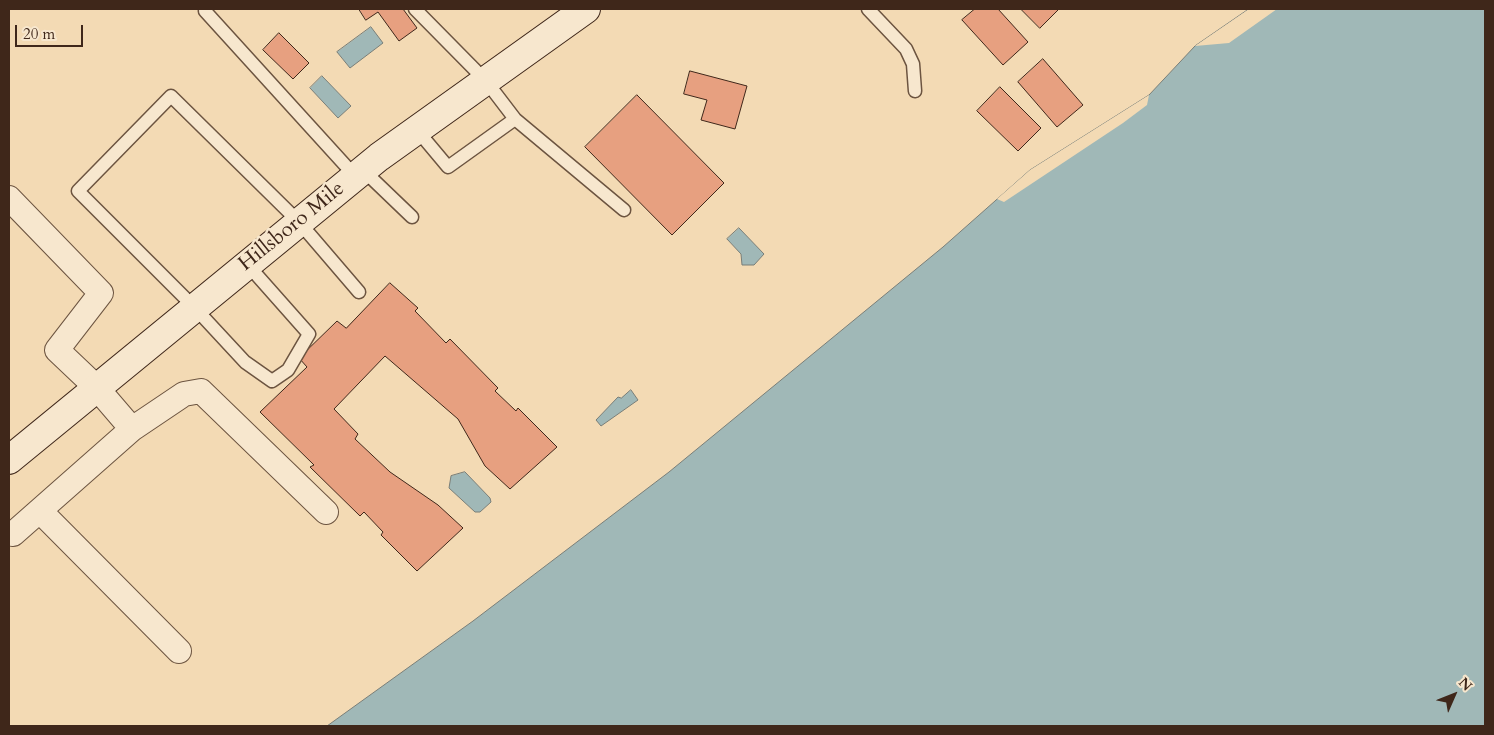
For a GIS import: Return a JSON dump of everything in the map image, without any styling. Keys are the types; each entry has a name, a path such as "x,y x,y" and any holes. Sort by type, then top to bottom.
{"main road":[{"name":"Hillsboro Mile","path":"9,460 359,173 586,9"}],"street":[{"path":"9,198 101,293 57,350 96,388 132,429"},
{"path":"14,534 132,429 184,394 202,391 326,512"},
{"path":"40,511 179,651"}],"lane":[{"path":"414,9 486,81 515,119 624,210"},
{"path":"868,9 906,49 913,64 915,91"},
{"path":"205,11 359,173 412,217"},
{"path":"248,264 308,334 288,370 272,381 245,362 194,307 78,191 172,96 299,222 360,292"},
{"path":"417,130 448,167 515,119"}],"water":[{"path":"1249,9 1485,9 1485,726 327,726 473,621 669,472 943,247 1030,170 1149,95 1195,46"},
{"path":"371,27 383,43 350,68 337,52"},
{"path":"322,76 351,106 338,118 310,88"},
{"path":"739,228 764,254 754,265 742,265 741,254 727,239"},
{"path":"631,390 638,400 601,426 596,420 618,397 621,398"},
{"path":"465,472 490,498 491,502 480,512 475,512 449,488 451,476"}],"pier":[{"path":"1249,9 1277,9 1229,43 1195,46"},
{"path":"1149,95 1147,105 1123,123 1004,202 997,199 1030,170"}],"building":[{"path":"359,9 403,9 417,28 399,41 378,12 366,20"},
{"path":"975,9 998,9 1028,42 1003,65 962,20"},
{"path":"1021,9 1059,9 1040,28"},
{"path":"279,33 309,63 293,79 263,50"},
{"path":"1043,59 1083,105 1057,127 1018,82"},
{"path":"690,71 747,86 735,129 701,120 707,100 684,94"},
{"path":"1000,87 1041,128 1018,151 977,111"},
{"path":"637,95 724,183 672,235 585,147"},
{"path":"390,283 418,308 415,311 446,343 450,339 498,388 495,391 516,411 518,408 557,447 510,489 485,466 458,419 385,356 334,409 358,434 355,439 390,472 438,505 463,528 417,571 381,535 383,532 364,512 360,516 310,467 314,465 260,412 307,367 299,358 337,321 346,328"}]}
